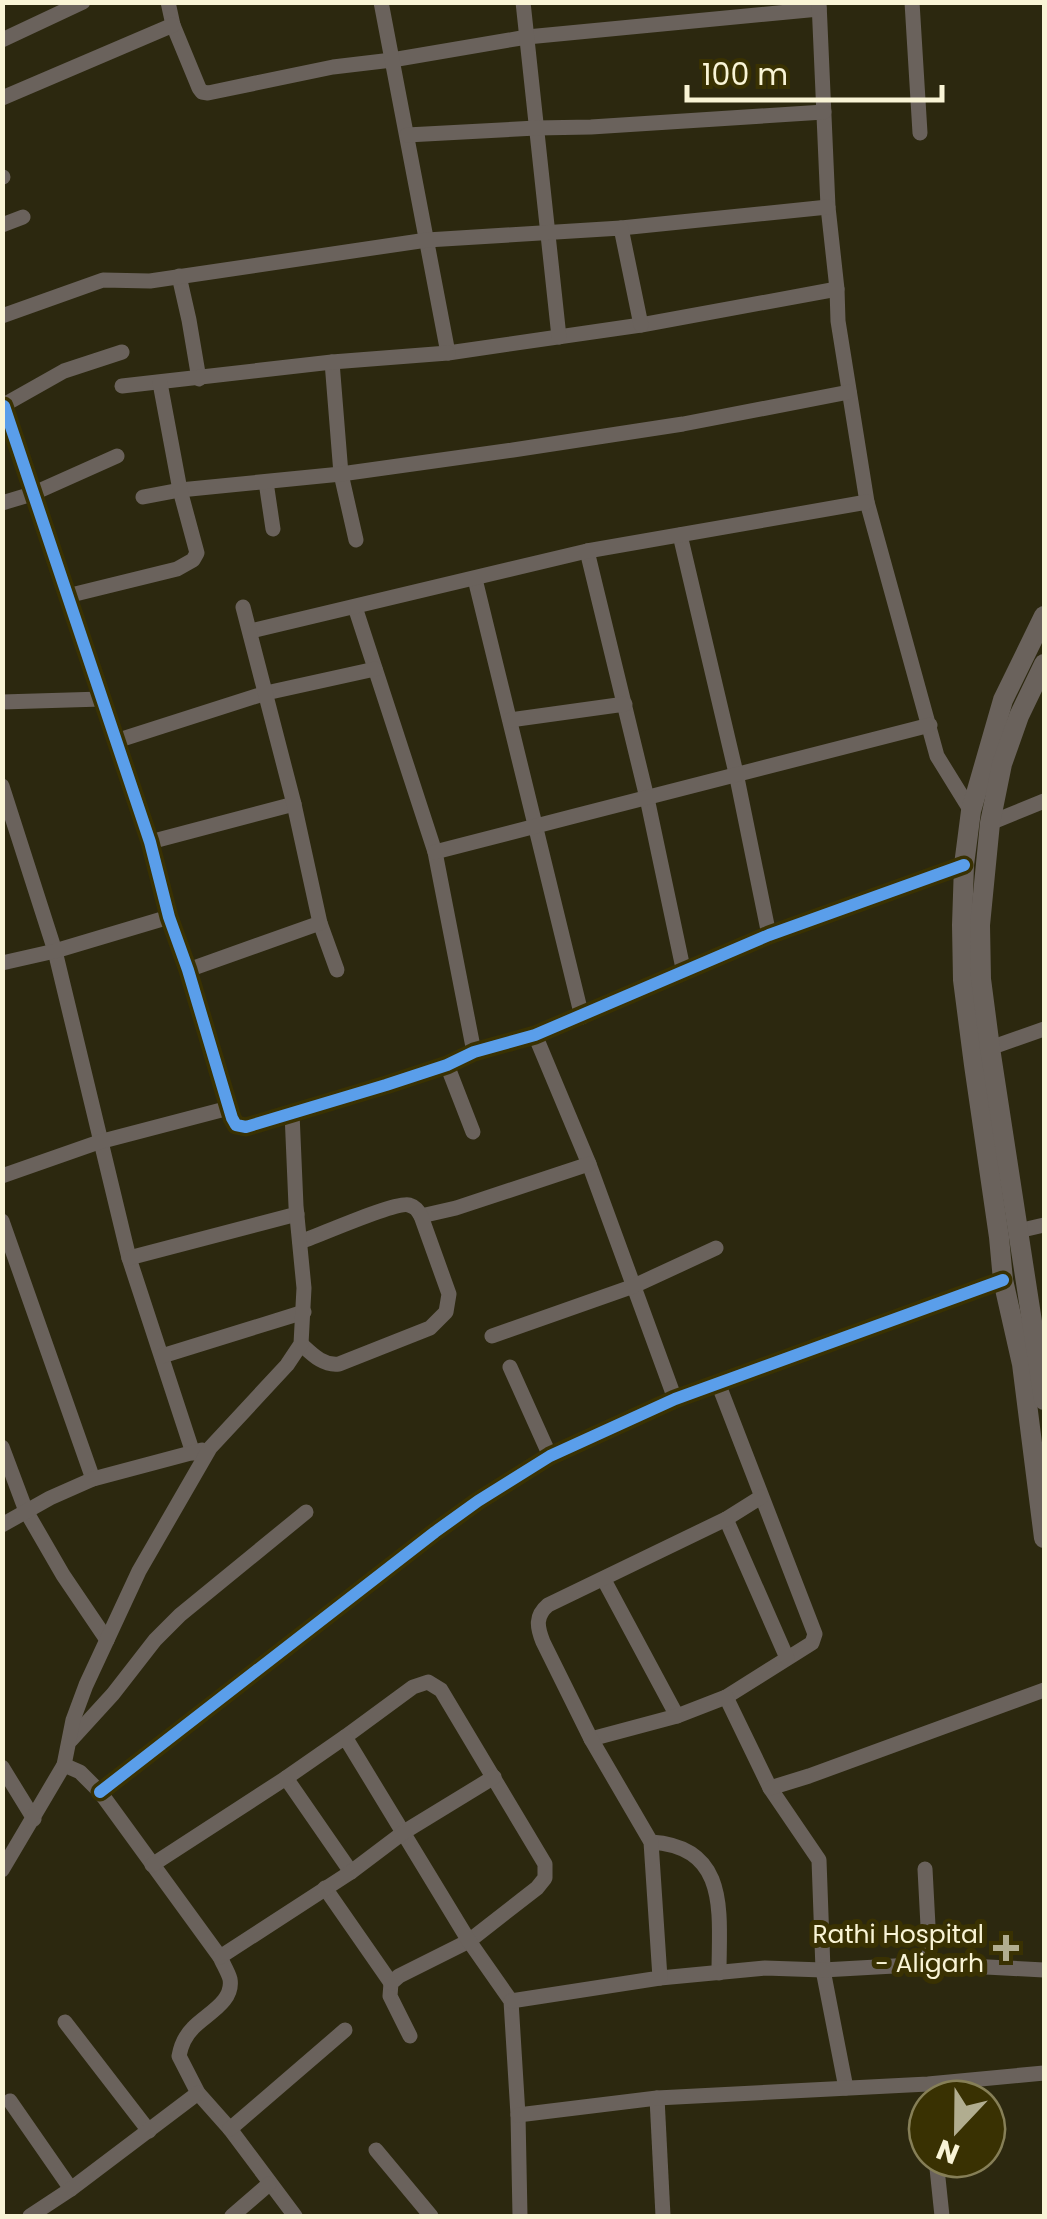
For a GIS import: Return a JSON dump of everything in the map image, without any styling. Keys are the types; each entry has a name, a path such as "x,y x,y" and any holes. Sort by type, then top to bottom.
{"street":[{"path":"2,40 84,2"},
{"path":"168,2 173,25 202,92 208,93 332,67 527,37 819,6 828,206 841,349 867,502 936,756 971,810"},
{"path":"381,2 448,353"},
{"path":"523,2 559,337"},
{"path":"912,2 920,133"},
{"path":"2,98 173,25"},
{"path":"407,136 824,112"},
{"path":"2,316 102,280 150,280 426,240 621,228 828,206"},
{"path":"2,225 23,216"},
{"path":"621,228 640,325"},
{"path":"179,276 199,379"},
{"path":"122,386 448,353 640,325 837,289"},
{"path":"122,352 64,371 3,406 150,842 169,917 234,1123 241,1126 292,1114 535,1035 769,935 964,865"},
{"path":"332,362 341,474 356,540"},
{"path":"67,596 178,568 194,560 196,548 180,490 160,382"},
{"path":"143,496 341,474 683,424 849,392"},
{"path":"2,503 32,494 117,456"},
{"path":"266,482 272,528"},
{"path":"251,631 587,551 867,502"},
{"path":"680,535 769,935"},
{"path":"587,551 647,798 684,973"},
{"path":"475,579 582,1017"},
{"path":"243,606 320,923 336,970"},
{"path":"355,607 435,852 474,1052"},
{"path":"1044,616 1003,700 971,810 964,865 1018,1231 1042,1361 1044,1400"},
{"path":"1044,664 1018,716 1002,764 964,980 1003,1280 1022,1364 1044,1538"},
{"path":"116,741 266,694 375,669"},
{"path":"2,702 102,699"},
{"path":"510,720 625,704"},
{"path":"435,852 930,725"},
{"path":"2,786 55,950 129,1258 193,1453"},
{"path":"990,822 1044,802"},
{"path":"150,842 294,804"},
{"path":"2,842 19,836"},
{"path":"2,963 169,917"},
{"path":"188,970 320,923"},
{"path":"990,1048 1044,1029"},
{"path":"535,1035 589,1164 676,1399"},
{"path":"446,1066 472,1132"},
{"path":"2,1176 100,1142 229,1108"},
{"path":"2,1870 64,1765 73,1720 139,1571 210,1448 288,1365 301,1344 304,1312 292,1114"},
{"path":"421,1216 589,1164"},
{"path":"300,1242 409,1205 421,1216 449,1294 442,1318 430,1328 339,1364 321,1361 301,1344"},
{"path":"129,1258 297,1214"},
{"path":"2,1221 93,1479"},
{"path":"1018,1231 1044,1225"},
{"path":"492,1336 634,1286 716,1248"},
{"path":"100,1792 435,1532 550,1456 676,1399 1003,1280"},
{"path":"162,1356 304,1312"},
{"path":"510,1367 550,1456"},
{"path":"591,1739 677,1716 726,1697 812,1643 816,1634 718,1383"},
{"path":"2,1447 26,1512 107,1640"},
{"path":"2,1525 93,1479 210,1448"},
{"path":"660,1978 651,1842 591,1739 543,1642 538,1620 548,1605 726,1519 761,1497"},
{"path":"68,1743 180,1615 306,1512"},
{"path":"726,1519 787,1658"},
{"path":"604,1580 677,1716"},
{"path":"152,1865 286,1778 413,1686 428,1682 441,1690 546,1864 545,1878 469,1941 399,1976 391,1984"},
{"path":"770,1788 1044,1690"},
{"path":"726,1697 770,1788 819,1860 823,1970 846,2088"},
{"path":"346,1736 469,1941 510,2001 520,2216"},
{"path":"64,1765 80,1772 100,1792 220,1957 230,1980 229,1992 191,2030 182,2042 179,2056 198,2093 296,2216"},
{"path":"2,1767 34,1818"},
{"path":"286,1778 351,1872"},
{"path":"220,1957 351,1872 404,1832 494,1778"},
{"path":"651,1842 672,1844 706,1865 715,1884 720,1918 719,1974"},
{"path":"926,1869 930,1964"},
{"path":"325,1888 391,1984 390,1996 410,2036"},
{"path":"510,2001 660,1978 765,1968 823,1970 930,1964 1044,1970"},
{"path":"66,2022 149,2131"},
{"path":"230,2129 345,2030"},
{"path":"1007,2079 1044,2073"},
{"path":"518,2115 658,2098 846,2088 907,2091"},
{"path":"30,2216 71,2190 198,2093"},
{"path":"658,2098 663,2216"},
{"path":"10,2101 71,2190"},
{"path":"376,2150 432,2216"},
{"path":"930,2216 942,2216 938,2179"},
{"path":"232,2216 269,2184"}],"cycle path":[{"path":"4,406 150,842 169,917 236,1125 246,1127 386,1085 474,1052 535,1035 769,935 964,865"},
{"path":"100,1792 435,1532 550,1456 675,1399 1003,1280"}],"place":[{"name":"Rathi Hospital - Aligarh","path":"1006,1948"}]}
